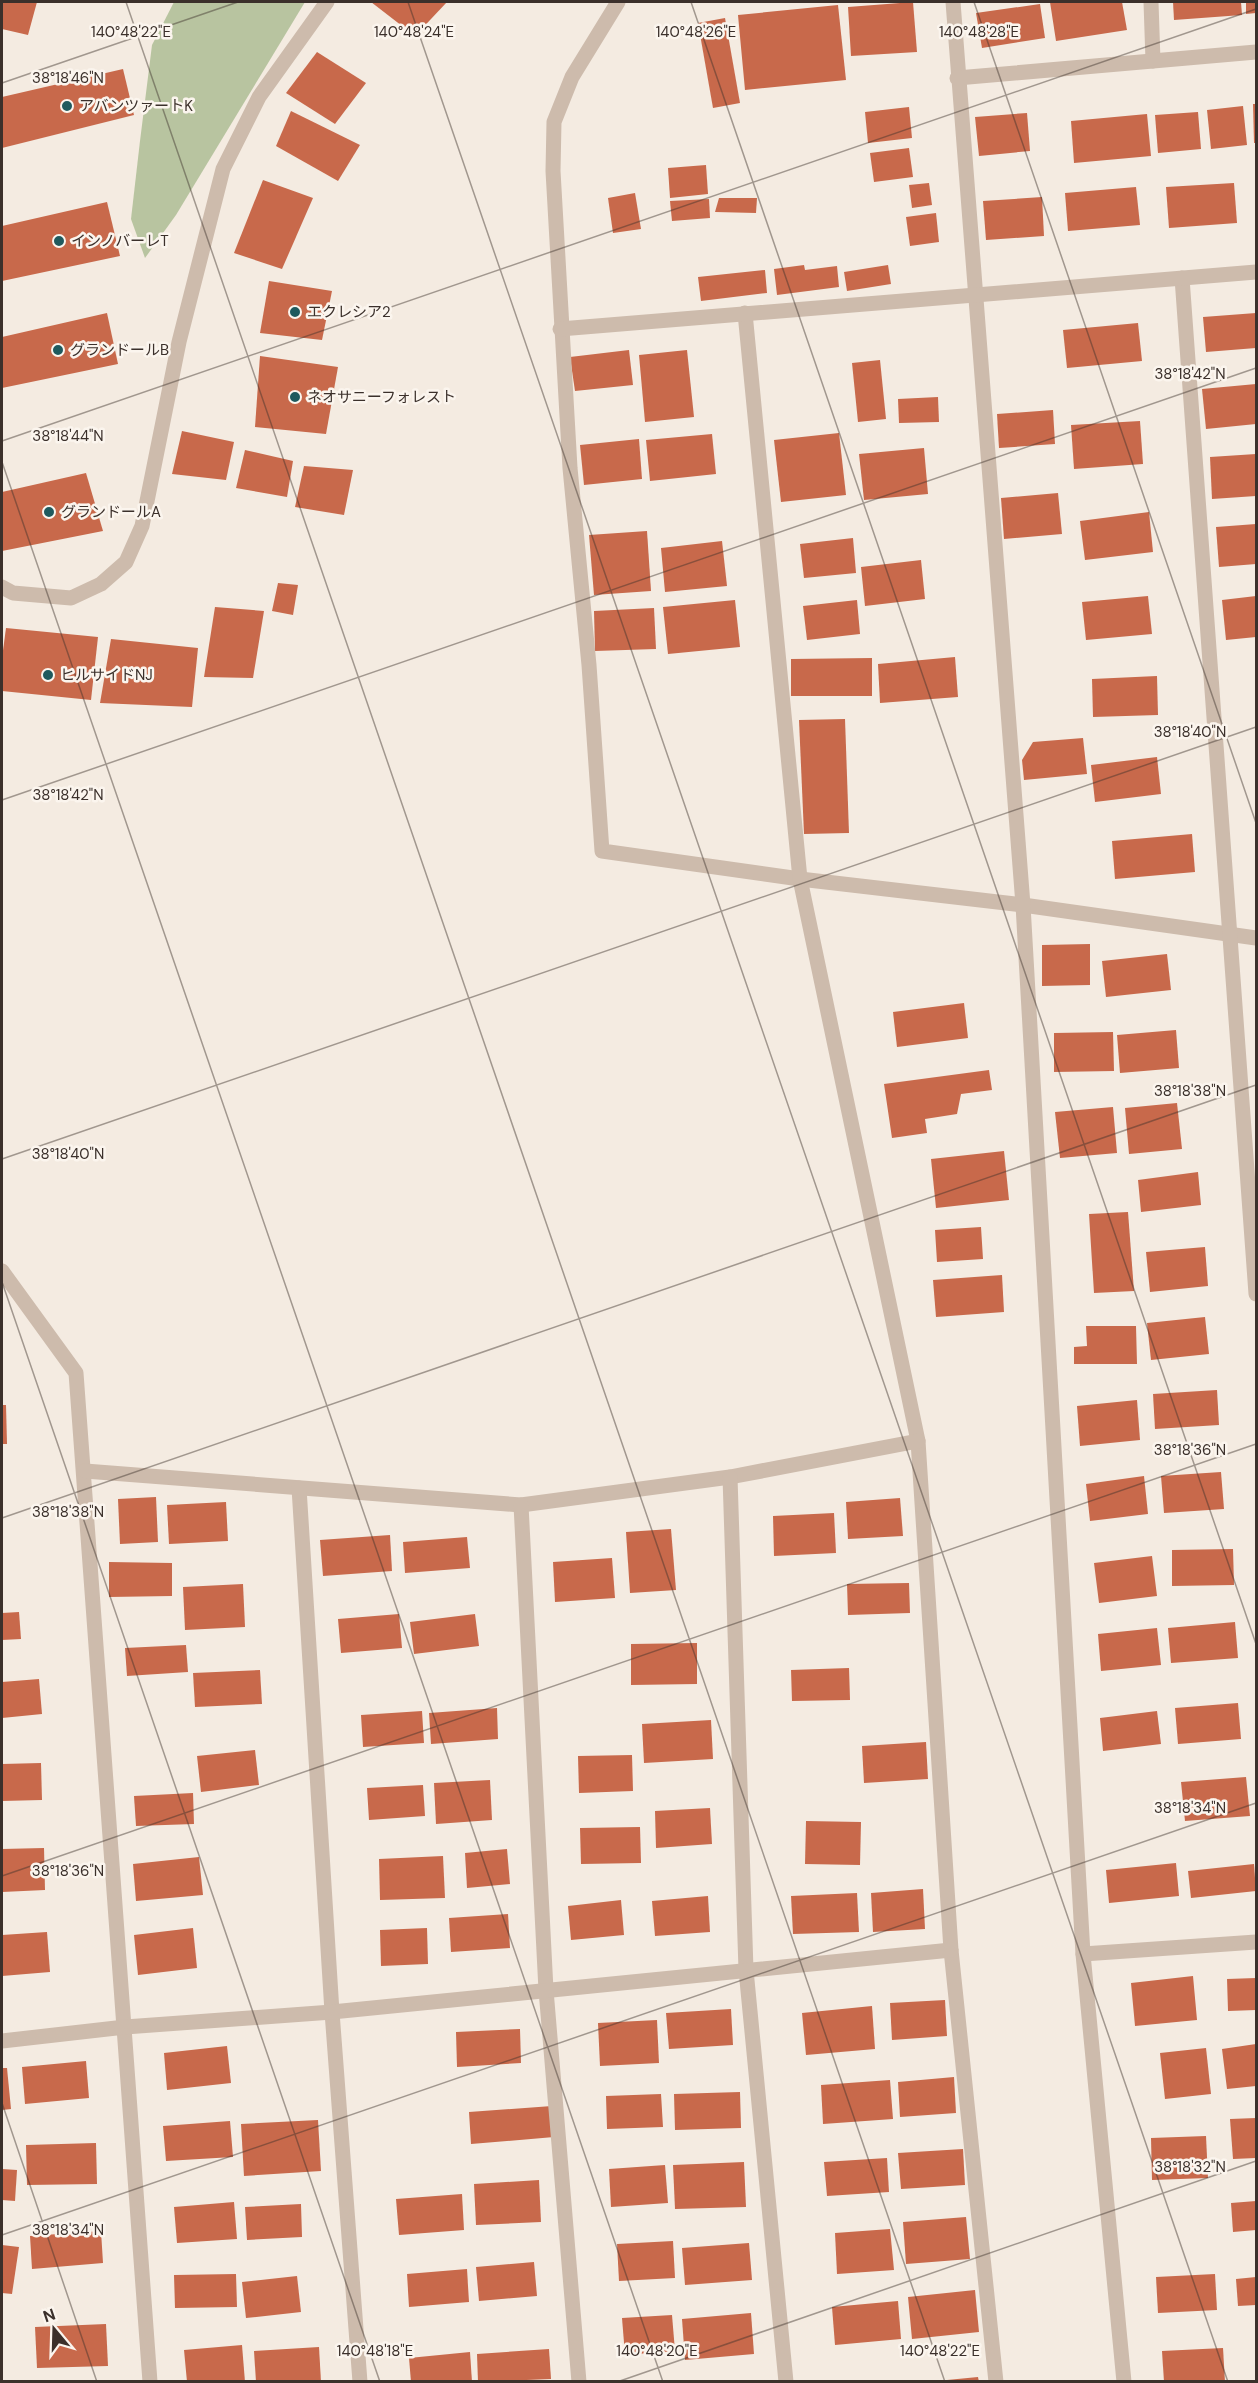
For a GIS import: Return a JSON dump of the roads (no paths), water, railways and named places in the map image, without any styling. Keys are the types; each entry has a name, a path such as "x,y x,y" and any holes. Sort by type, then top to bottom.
{"street":[{"path":"2,587 14,593 70,598 101,584 126,562 142,526 179,342 223,169 259,97 327,2"},
{"path":"618,2 572,77 554,122 553,171 560,329 602,851 800,879 1023,905 1257,938"},
{"path":"953,2 957,78 978,293 1023,905 1083,1954 1124,2382"},
{"path":"1151,2 1153,61"},
{"path":"957,78 1257,52"},
{"path":"560,329 978,293 1257,272"},
{"path":"1182,278 1257,1294"},
{"path":"745,313 800,879 918,1441 951,1950 996,2382"},
{"path":"2,1271 76,1373 85,1471 150,2382"},
{"path":"85,1471 521,1505 730,1478 918,1441"},
{"path":"730,1478 746,1970 786,2382"},
{"path":"299,1488 332,2012 360,2382"},
{"path":"521,1505 546,1990 579,2382"},
{"path":"1083,1954 1257,1942"},
{"path":"2,2041 125,2027 332,2012 951,1950"}],"place":[{"name":"アバンツァートK","path":"67,106"},
{"name":"インノバーレT","path":"59,241"},
{"name":"エクレシア2","path":"295,312"},
{"name":"グランドールB","path":"58,350"},
{"name":"ネオサニーフォレスト","path":"295,397"},
{"name":"グランドールA","path":"49,512"},
{"name":"ヒルサイドNJ","path":"48,675"}]}
